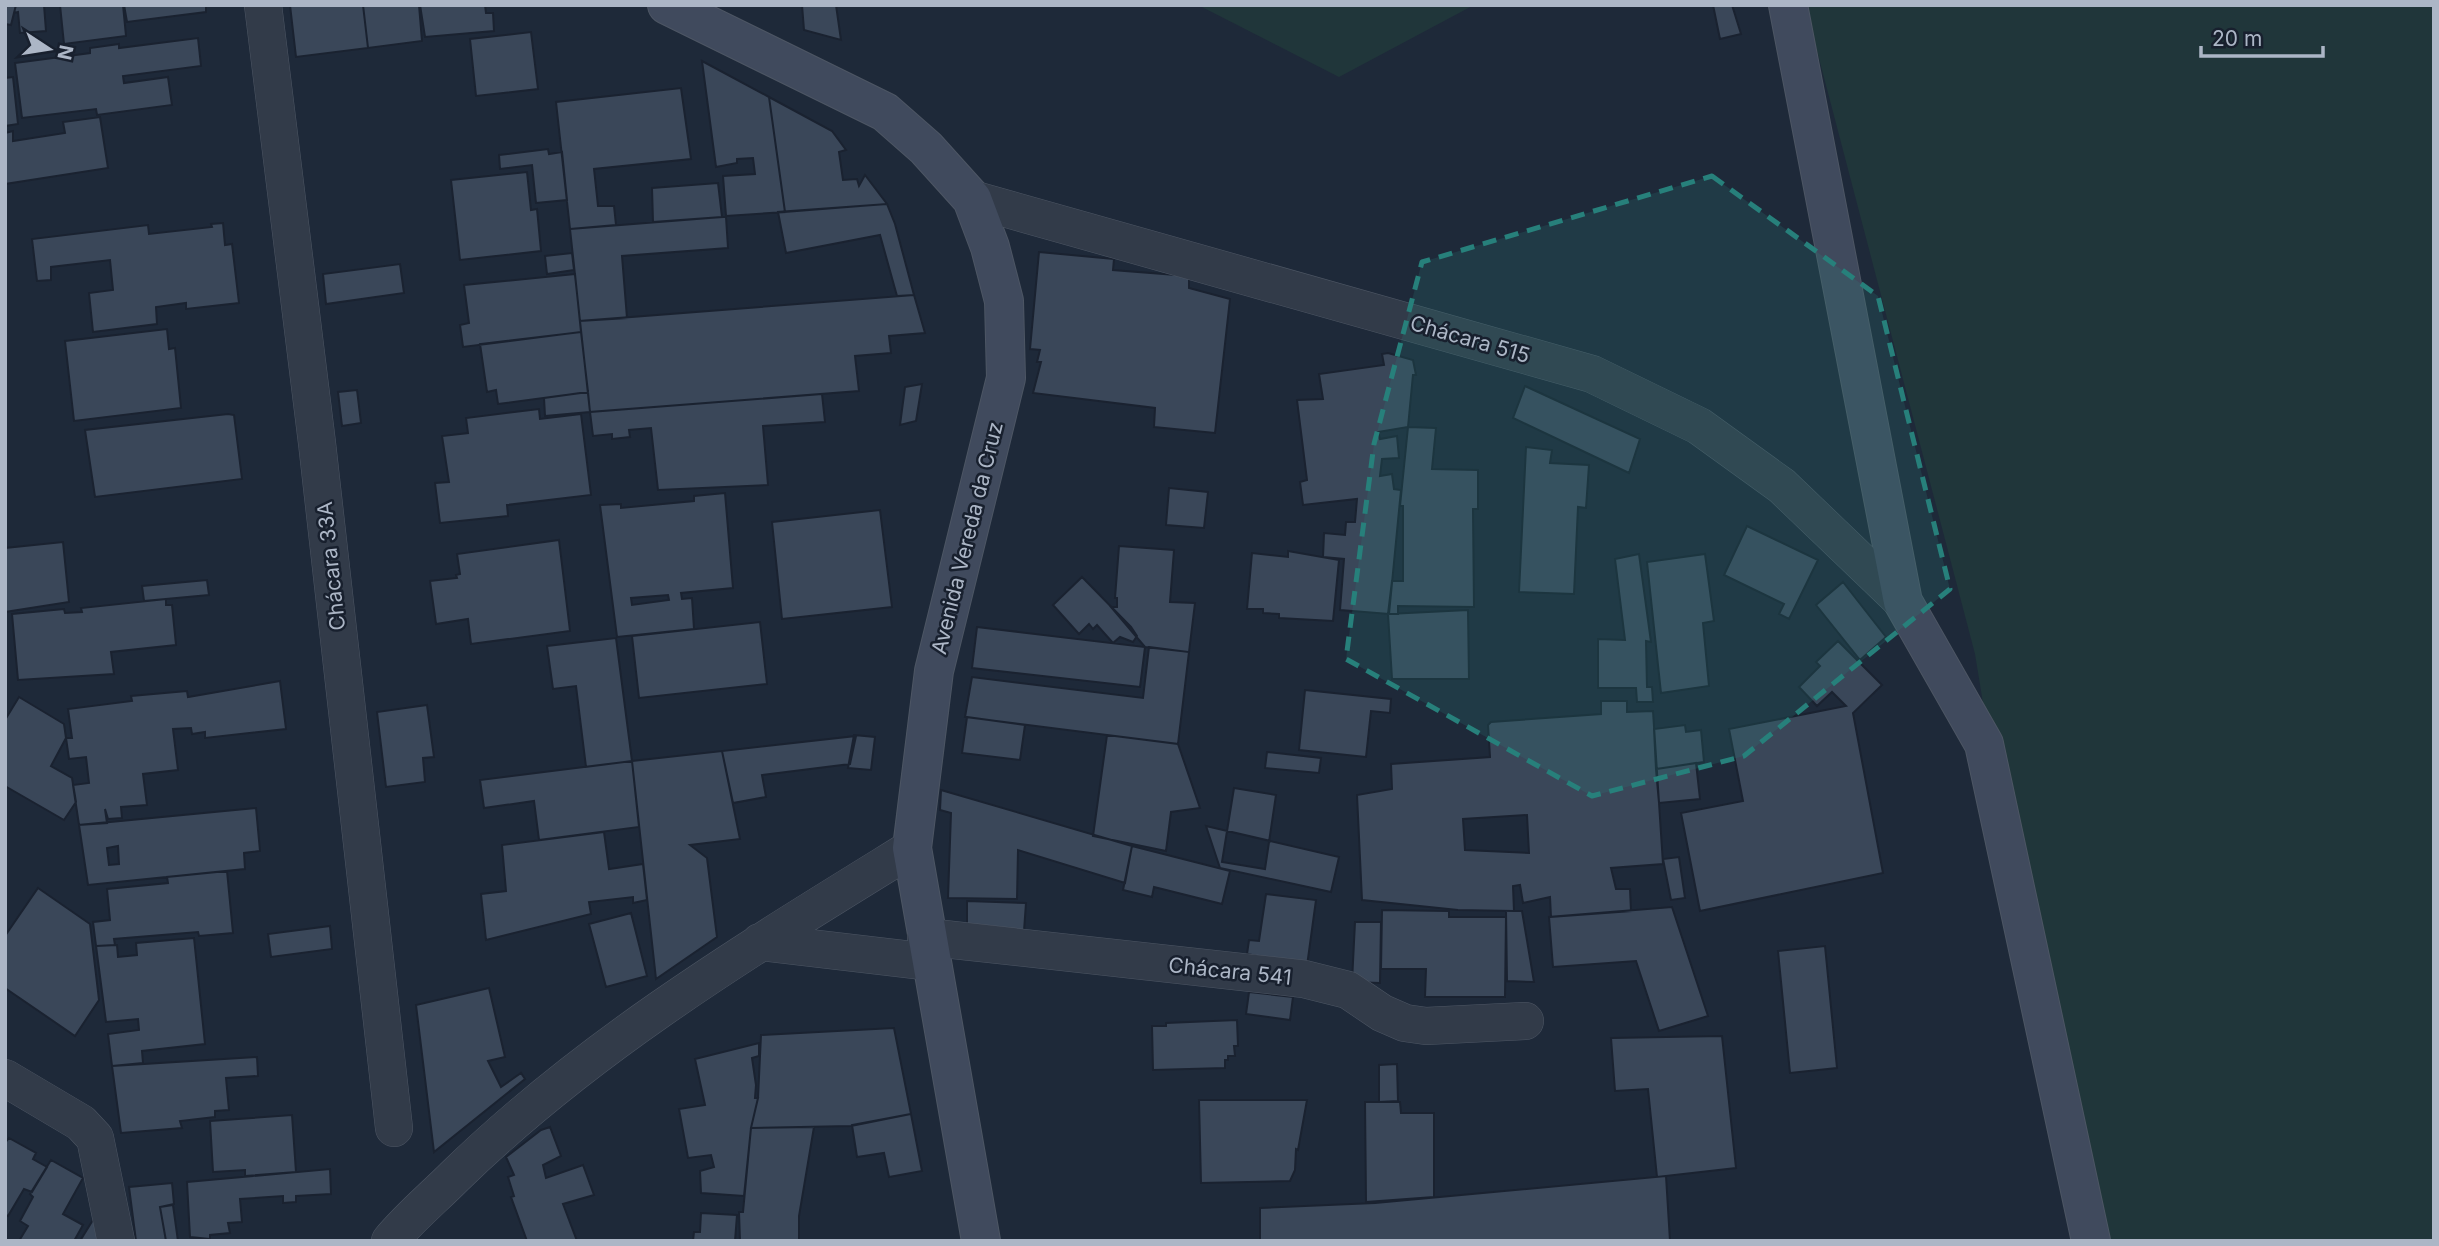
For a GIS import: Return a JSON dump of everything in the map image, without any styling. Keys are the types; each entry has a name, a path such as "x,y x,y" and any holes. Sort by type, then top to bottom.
{"street":[{"name":"Chácara 33A","path":"263,5 317,443 394,1128"},
{"name":"Avenida Vereda da Cruz","path":"667,5 885,112 926,148 972,199 990,247 1004,301 1006,378 934,671 912,848 981,1241"},
{"path":"1788,5 1903,603 1984,744 2091,1241"},
{"name":"Chácara 515","path":"972,199 1592,374 1699,426 1782,486 1903,603"},
{"path":"390,1241 492,1140 618,1037 760,942 912,848"},
{"name":"Chácara 541","path":"760,942 928,949 1317,982 1348,990 1382,1013 1405,1023 1426,1026 1525,1021"},
{"path":"5,1078 81,1122 94,1138 116,1241"}],"highlighted area":[{"path":"1712,176 1878,296 1950,589 1744,756 1592,796 1346,659 1374,444 1422,262"}],"green space":[{"path":"1198,5 1474,5 1339,77"},
{"path":"1805,5 2434,5 2434,1241 2071,1241 1975,654"}],"building":[{"path":"5,5 16,5 11,25 5,24"},
{"path":"16,5 44,5 46,31 20,33 18,12 14,13"},
{"path":"60,5 123,5 126,36 64,44"},
{"path":"124,5 206,5 206,12 127,22"},
{"path":"290,5 363,5 368,48 296,57"},
{"path":"363,5 419,5 422,41 368,48"},
{"path":"420,5 485,5 486,13 493,13 494,31 425,37"},
{"path":"802,5 836,5 841,40 804,30"},
{"path":"1713,5 1732,5 1741,34 1720,39"},
{"path":"531,32 538,89 476,96 470,39"},
{"path":"198,38 201,66 123,76 124,83 168,77 172,105 97,115 96,109 22,118 15,63 90,53 90,48 119,44 119,48"},
{"path":"702,61 769,97 785,212 726,216 723,176 755,174 753,158 737,159 737,163 716,167"},
{"path":"13,77 18,124 5,126 5,78"},
{"path":"681,88 691,159 594,169 598,206 614,206 616,225 570,229 556,102"},
{"path":"769,97 832,131 846,150 839,152 843,180 857,179 859,186 865,175 887,204 785,212"},
{"path":"100,117 108,168 5,184 5,133 13,131 13,141 65,133 63,122"},
{"path":"548,149 549,154 562,152 567,200 536,203 532,165 500,169 499,155"},
{"path":"527,172 531,210 537,209 541,251 460,260 451,180"},
{"path":"718,183 722,217 653,222 652,188"},
{"path":"887,204 914,295 897,296 880,235 786,253 778,212"},
{"path":"726,217 728,248 622,256 627,318 580,321 570,229"},
{"path":"223,223 225,245 232,244 239,303 186,309 186,303 156,307 157,324 93,332 89,293 113,290 110,260 51,267 51,280 37,281 32,239 148,225 149,234 212,227 211,224"},
{"path":"1039,252 1114,259 1113,270 1189,276 1189,288 1230,299 1215,433 1154,427 1155,408 1033,393 1041,362 1037,362 1040,350 1030,349"},
{"path":"572,253 574,270 547,274 545,256"},
{"path":"400,264 404,293 326,304 323,274"},
{"path":"575,274 581,332 463,347 460,325 469,323 464,285"},
{"path":"914,295 925,333 889,336 891,353 855,356 859,391 590,412 580,321"},
{"path":"167,329 169,349 175,348 181,408 74,421 65,341"},
{"path":"581,332 588,392 498,404 496,390 487,392 480,344"},
{"path":"1388,353 1413,360 1416,375 1413,375 1408,427 1378,432 1380,439 1397,436 1399,458 1382,459 1380,476 1392,474 1394,489 1401,490 1389,614 1340,610 1344,559 1323,557 1324,533 1345,535 1346,522 1355,522 1357,499 1303,505 1300,482 1307,480 1297,400 1323,399 1319,374 1384,365 1382,354"},
{"path":"922,384 916,421 900,425 905,387"},
{"path":"1525,386 1640,439 1629,473 1513,418"},
{"path":"357,390 361,423 342,426 338,392"},
{"path":"588,392 590,412 545,416 544,398"},
{"path":"822,394 825,422 763,426 768,485 658,490 651,428 629,430 630,437 612,439 612,434 593,436 590,412"},
{"path":"539,409 540,419 581,414 591,495 507,505 508,516 440,523 435,483 449,482 442,436 468,433 466,418"},
{"path":"234,415 242,479 95,497 85,430"},
{"path":"1408,427 1436,428 1432,469 1478,470 1478,509 1473,509 1474,607 1398,606 1398,614 1388,614 1392,581 1403,581 1403,506 1400,506"},
{"path":"1526,447 1552,450 1550,463 1589,465 1586,508 1578,507 1574,594 1519,592"},
{"path":"1169,488 1208,492 1204,528 1166,525"},
{"path":"725,493 733,588 681,593 682,599 692,598 694,629 617,637 600,505 621,504 621,508 694,501 694,496","holes":["668,595 669,600 632,605 631,598"]},
{"path":"880,510 892,607 782,619 772,522"},
{"path":"1747,526 1818,560 1789,619 1779,614 1784,604 1724,575"},
{"path":"559,540 570,631 471,644 468,619 436,624 430,581 457,578 456,575 460,574 457,554"},
{"path":"63,542 69,602 5,612 5,548"},
{"path":"1119,546 1174,550 1170,602 1195,603 1189,652 1145,647 1111,607 1117,607 1115,598"},
{"path":"1288,551 1339,560 1333,621 1279,618 1279,614 1263,613 1263,609 1247,609 1252,553 1288,557"},
{"path":"1639,554 1651,642 1646,641 1647,687 1652,687 1653,702 1637,702 1636,688 1598,688 1598,639 1625,640 1615,559"},
{"path":"1705,554 1714,621 1703,623 1709,686 1661,693 1647,562"},
{"path":"1082,577 1131,627 1137,636 1133,642 1120,637 1113,643 1097,625 1093,629 1089,624 1079,634 1053,605"},
{"path":"207,580 209,595 144,601 142,586"},
{"path":"1843,582 1886,637 1860,660 1816,605"},
{"path":"166,599 166,605 172,605 176,645 111,652 114,674 18,680 12,614 64,609 65,613 82,612 81,608"},
{"path":"1468,610 1469,679 1392,679 1388,614"},
{"path":"760,622 767,684 639,698 632,636"},
{"path":"977,627 1145,647 1140,687 972,668"},
{"path":"616,638 632,761 586,767 576,686 553,689 547,646"},
{"path":"1838,641 1882,685 1853,713 1883,873 1700,911 1681,813 1743,801 1729,729 1846,706 1832,692 1817,706 1799,687 1820,666 1816,662"},
{"path":"1149,647 1189,652 1178,744 965,717 972,677 1143,698"},
{"path":"280,681 286,729 205,738 205,732 192,734 191,728 173,729 178,770 143,774 147,805 121,807 122,818 108,819 105,809 107,823 79,825 73,785 89,783 86,757 69,759 66,738 72,738 68,709 132,701 131,696 187,691 188,697"},
{"path":"1305,690 1391,699 1390,713 1371,711 1366,757 1299,750"},
{"path":"19,697 64,724 66,738 51,766 72,778 76,802 64,820 5,786 5,720"},
{"path":"1601,701 1627,701 1627,712 1653,711 1663,864 1611,868 1616,889 1630,889 1631,911 1551,917 1550,897 1523,903 1520,885 1513,886 1514,911 1458,910 1362,900 1357,795 1392,789 1391,764 1490,757 1488,725 1491,722 1601,714","holes":["1527,815 1529,853 1465,850 1463,819"]},
{"path":"427,705 434,757 423,758 425,782 386,787 377,712"},
{"path":"967,717 1025,725 1020,760 962,753"},
{"path":"1685,725 1686,732 1701,730 1704,762 1656,769 1654,729"},
{"path":"854,735 875,737 871,770 848,768"},
{"path":"1107,735 1178,744 1200,808 1171,812 1166,851 1093,836"},
{"path":"856,736 850,764 762,775 766,797 733,803 722,751"},
{"path":"722,751 740,839 690,845 707,858 717,937 656,979 632,761"},
{"path":"1267,752 1321,758 1319,773 1265,768"},
{"path":"632,761 639,827 539,840 534,801 484,808 480,780"},
{"path":"1696,763 1700,799 1659,803 1656,769"},
{"path":"1234,788 1276,795 1265,869 1222,862"},
{"path":"941,790 1132,846 1125,883 1018,850 1017,899 948,898 951,813 940,810"},
{"path":"256,808 260,851 244,853 245,869 88,885 79,825","holes":["118,846 119,864 109,865 107,848"]},
{"path":"1206,826 1339,857 1331,892 1220,868"},
{"path":"604,832 609,869 643,864 647,900 633,903 633,897 589,902 591,914 486,940 481,894 506,891 502,845"},
{"path":"1132,846 1230,871 1222,904 1154,887 1152,897 1123,890"},
{"path":"1679,857 1685,898 1671,900 1663,859"},
{"path":"227,871 233,933 199,936 198,932 114,939 115,945 96,946 93,922 110,920 107,889 168,883 167,877"},
{"path":"38,888 90,924 99,1000 75,1036 5,988 5,936"},
{"path":"1266,894 1316,900 1307,966 1247,954 1249,940 1259,941"},
{"path":"967,901 1026,903 1024,931 967,931"},
{"path":"1672,907 1708,1016 1659,1031 1636,961 1553,967 1549,917"},
{"path":"1382,910 1449,911 1449,917 1506,917 1505,997 1425,997 1426,969 1381,969"},
{"path":"1506,911 1522,911 1534,982 1507,981"},
{"path":"631,913 647,976 606,987 589,924"},
{"path":"1355,922 1381,922 1380,983 1352,982"},
{"path":"330,926 332,949 271,957 268,934"},
{"path":"194,938 205,1044 142,1051 143,1063 112,1066 108,1034 139,1030 138,1019 106,1022 96,946 117,945 118,957 137,955 136,943"},
{"path":"1825,946 1837,1068 1790,1073 1778,951"},
{"path":"489,988 505,1057 488,1061 501,1087 521,1073 525,1079 434,1152 416,1005"},
{"path":"1249,992 1293,997 1290,1020 1246,1014"},
{"path":"1237,1020 1238,1046 1234,1046 1235,1056 1228,1056 1228,1060 1225,1060 1225,1068 1153,1070 1152,1026"},
{"path":"894,1028 911,1114 851,1126 751,1128 758,1098 761,1035"},
{"path":"1722,1036 1736,1168 1657,1177 1648,1089 1615,1091 1611,1038"},
{"path":"759,1043 759,1056 752,1058 755,1098 758,1098 751,1128 744,1196 701,1193 700,1171 714,1167 711,1155 688,1158 679,1109 705,1105 695,1059"},
{"path":"257,1057 258,1076 226,1078 229,1110 215,1111 215,1117 180,1121 182,1128 121,1133 112,1066"},
{"path":"1397,1064 1398,1101 1379,1102 1379,1065"},
{"path":"1199,1100 1307,1100 1298,1150 1296,1149 1295,1170 1290,1181 1201,1183"},
{"path":"1365,1102 1400,1102 1401,1113 1434,1113 1434,1197 1366,1202"},
{"path":"911,1114 922,1171 889,1177 884,1153 857,1157 852,1125"},
{"path":"292,1115 296,1172 245,1176 245,1170 213,1172 210,1121"},
{"path":"550,1127 561,1156 543,1165 546,1178 583,1165 594,1195 563,1204 577,1241 527,1241 511,1197 514,1196 508,1177 514,1175 506,1157 541,1130"},
{"path":"814,1127 799,1216 799,1241 740,1241 739,1212 743,1212 751,1128"},
{"path":"9,1138 36,1153 33,1159 47,1167 32,1192 24,1189 8,1216 5,1215 5,1143"},
{"path":"51,1160 83,1178 63,1214 83,1225 74,1241 19,1241 28,1226 20,1221 33,1197 30,1194"},
{"path":"330,1169 331,1194 296,1196 296,1202 283,1203 283,1196 240,1199 242,1222 228,1223 230,1233 210,1235 210,1239 190,1237 187,1182"},
{"path":"1666,1176 1670,1241 1260,1241 1260,1208 1375,1203"},
{"path":"172,1183 174,1204 160,1207 166,1241 136,1241 129,1187"},
{"path":"173,1205 178,1241 166,1241 160,1207"},
{"path":"701,1213 737,1215 735,1241 693,1241 694,1232 700,1232"},
{"path":"96,1215 99,1241 80,1241"}]}
